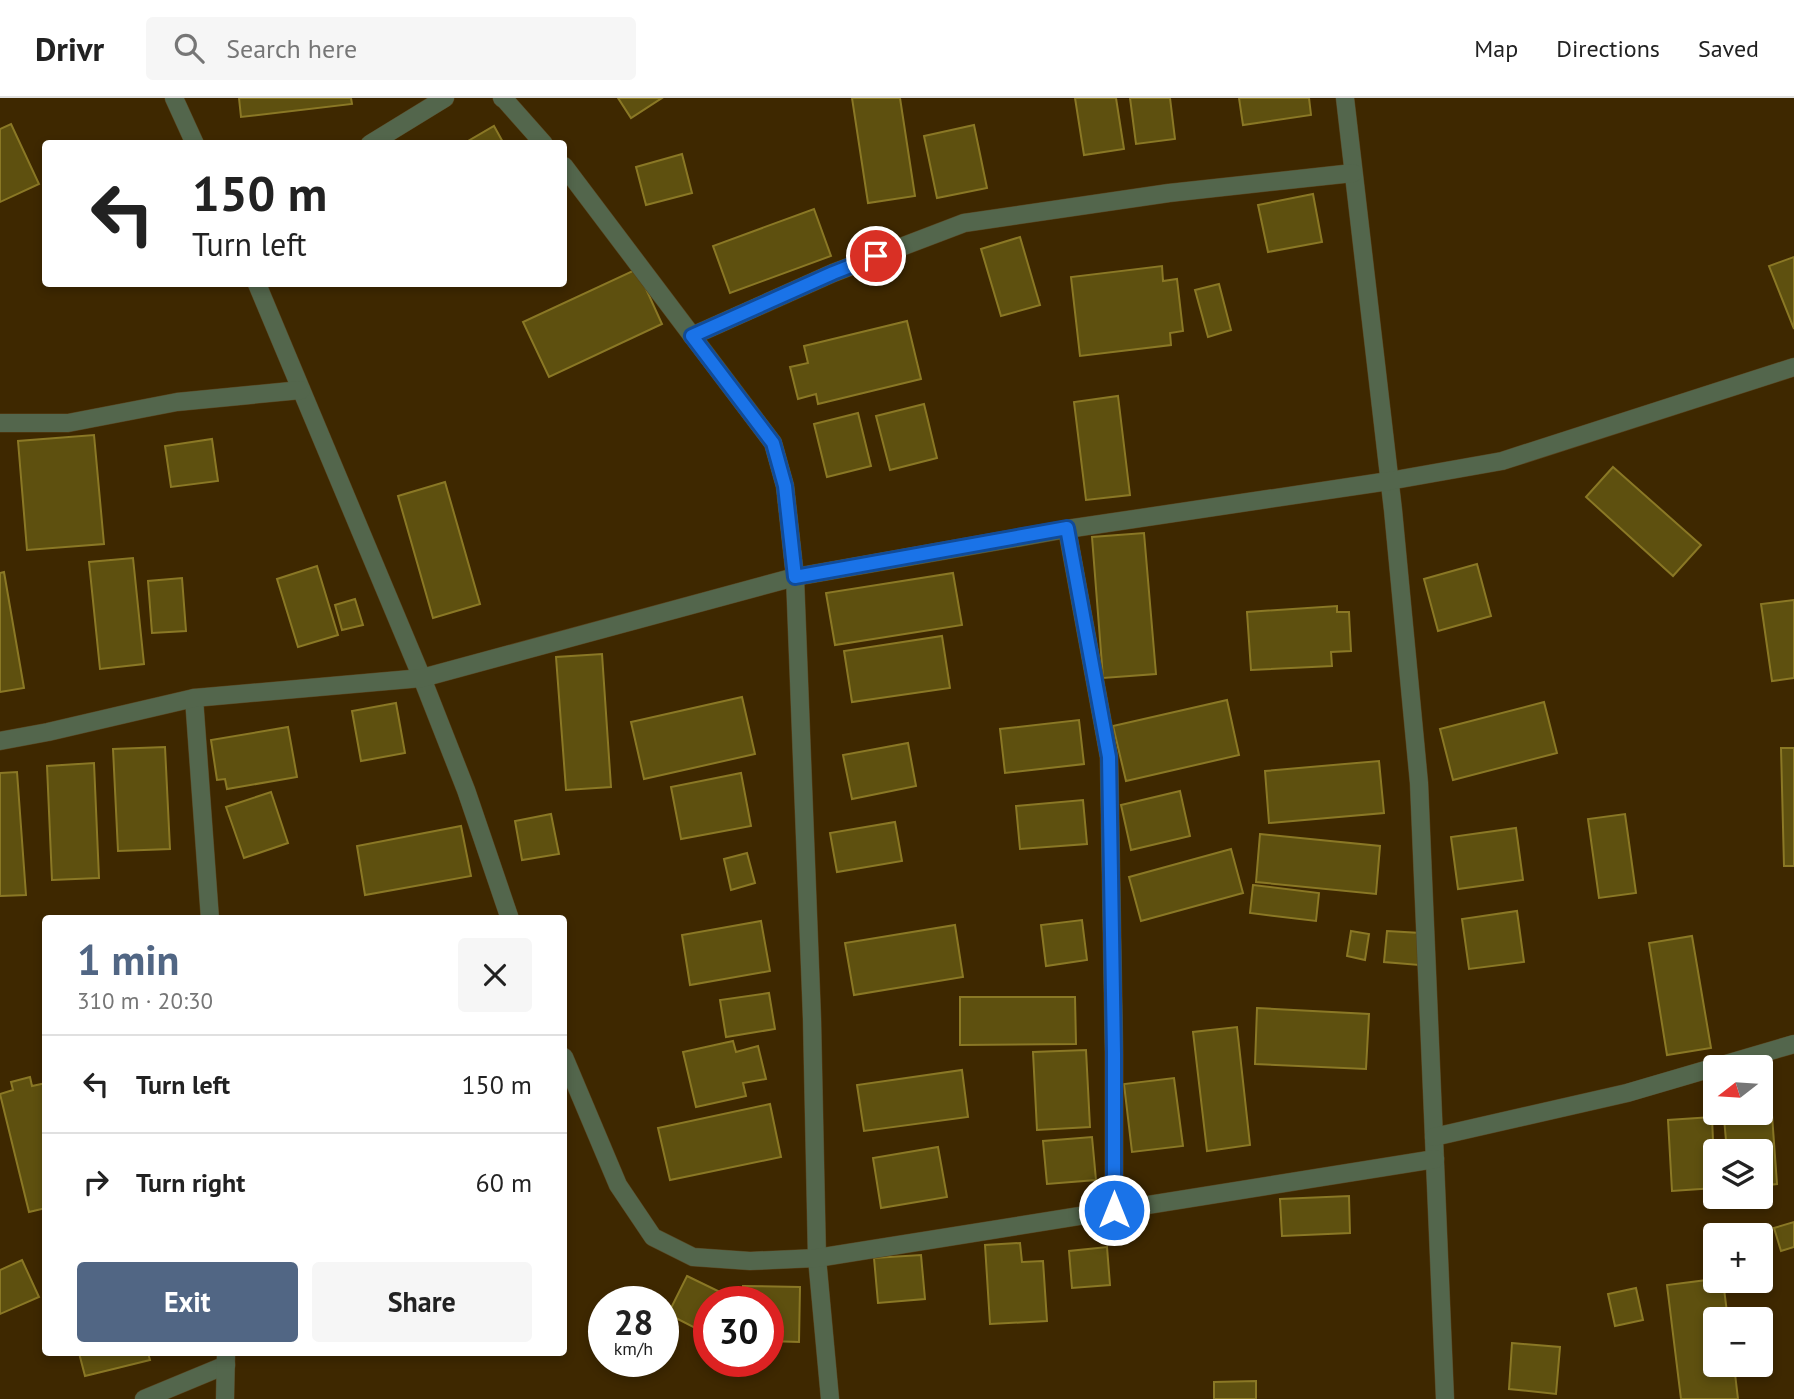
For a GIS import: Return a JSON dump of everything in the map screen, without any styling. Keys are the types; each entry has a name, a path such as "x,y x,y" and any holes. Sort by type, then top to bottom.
{"street":[{"path":"174,98 193,140"},
{"path":"377,140 445,98"},
{"path":"502,98 540,140"},
{"path":"1345,98 1390,481 1419,783 1445,1399"},
{"path":"567,170 773,443 785,486 795,577 812,1019 817,1258 830,1399"},
{"path":"692,336 833,273 964,223 1169,193 1353,173"},
{"path":"258,287 422,678 466,790 509,915"},
{"path":"0,741 194,698 422,678 795,577 1067,528 1390,481 1502,461 1794,368"},
{"path":"0,423 68,423 177,402 301,390"},
{"path":"1067,528 1109,757 1114,1210"},
{"path":"194,698 210,915"},
{"path":"1434,1138 1627,1093 1794,1044"},
{"path":"567,1064 618,1185 653,1237 693,1257 750,1261 817,1258 1435,1159"},
{"path":"144,1399 226,1359 225,1399"}],"building":[{"path":"239,98 351,98 352,104 241,117"},
{"path":"618,98 662,98 631,118"},
{"path":"852,98 900,98 915,196 868,203"},
{"path":"1075,98 1116,98 1124,149 1084,155"},
{"path":"1130,98 1170,98 1175,139 1136,144"},
{"path":"1239,98 1309,98 1311,115 1243,125"},
{"path":"11,124 39,184 0,202 0,129"},
{"path":"974,125 987,188 937,198 924,136"},
{"path":"494,126 502,140 470,140"},
{"path":"682,154 692,193 646,205 636,167"},
{"path":"1313,194 1322,242 1268,252 1258,205"},
{"path":"814,209 831,256 730,293 713,246"},
{"path":"1020,237 1040,305 1001,316 981,249"},
{"path":"1794,257 1794,329 1769,266"},
{"path":"1162,266 1163,281 1177,279 1183,331 1170,333 1171,345 1080,356 1071,277"},
{"path":"637,269 662,324 549,377 523,322"},
{"path":"1219,284 1231,330 1208,337 1195,290"},
{"path":"907,321 921,379 818,404 816,394 798,399 790,367 808,363 804,346"},
{"path":"1118,396 1130,495 1086,500 1074,402"},
{"path":"924,404 937,458 890,470 876,416"},
{"path":"858,413 871,466 827,477 814,424"},
{"path":"94,435 104,544 27,550 18,441"},
{"path":"212,439 218,481 171,487 165,446"},
{"path":"1613,467 1701,545 1673,576 1586,497"},
{"path":"445,482 480,604 433,618 398,496"},
{"path":"1144,533 1156,674 1103,678 1092,537"},
{"path":"133,558 144,664 100,669 89,562"},
{"path":"1477,564 1491,616 1438,631 1424,579"},
{"path":"317,566 338,635 298,647 277,579"},
{"path":"4,572 24,688 0,692 0,573"},
{"path":"953,573 962,625 835,645 826,593"},
{"path":"182,578 186,631 152,633 148,581"},
{"path":"355,599 363,625 342,630 335,605"},
{"path":"1794,600 1794,678 1772,681 1761,604"},
{"path":"1337,606 1337,612 1349,612 1351,651 1331,652 1332,666 1251,670 1247,612"},
{"path":"942,636 950,688 852,702 844,651"},
{"path":"602,654 611,787 566,790 556,657"},
{"path":"742,697 755,754 644,779 631,722"},
{"path":"1227,700 1239,755 1126,781 1113,726"},
{"path":"1544,702 1557,753 1453,780 1440,729"},
{"path":"396,703 405,753 361,761 352,711"},
{"path":"1079,720 1084,764 1005,773 1000,729"},
{"path":"288,727 297,777 227,789 225,779 217,780 211,740"},
{"path":"908,743 916,786 852,799 843,755"},
{"path":"165,747 170,849 118,851 113,749"},
{"path":"1781,748 1794,748 1794,866 1784,866"},
{"path":"1379,761 1384,813 1269,823 1265,771"},
{"path":"94,763 99,878 52,880 47,766"},
{"path":"17,772 26,895 0,896 0,773"},
{"path":"741,773 751,826 681,839 671,787"},
{"path":"1180,791 1190,836 1131,850 1121,805"},
{"path":"271,792 288,843 244,858 226,807"},
{"path":"1083,800 1087,844 1020,849 1016,806"},
{"path":"551,814 559,854 522,860 515,821"},
{"path":"1625,814 1636,893 1599,898 1588,819"},
{"path":"895,822 902,861 837,872 830,833"},
{"path":"461,826 471,876 365,895 357,846"},
{"path":"1516,828 1523,880 1458,889 1451,837"},
{"path":"1260,834 1380,846 1376,894 1256,882"},
{"path":"1231,849 1243,893 1141,921 1129,877"},
{"path":"747,853 755,883 731,890 724,859"},
{"path":"1253,885 1319,893 1316,921 1250,913"},
{"path":"1517,911 1524,962 1469,969 1462,919"},
{"path":"1082,920 1087,960 1046,966 1041,925"},
{"path":"761,921 770,971 690,985 682,935"},
{"path":"955,925 963,977 854,995 845,943"},
{"path":"1351,931 1369,934 1365,960 1347,956"},
{"path":"1387,931 1421,933 1419,965 1384,962"},
{"path":"1692,936 1711,1048 1667,1055 1649,943"},
{"path":"769,993 775,1029 726,1037 720,1000"},
{"path":"960,997 1075,997 1076,1044 960,1045"},
{"path":"1257,1008 1369,1014 1366,1069 1255,1064"},
{"path":"1237,1027 1250,1145 1207,1151 1193,1032"},
{"path":"733,1041 736,1052 758,1046 766,1079 743,1083 746,1096 696,1107 683,1052"},
{"path":"1086,1050 1090,1127 1037,1130 1033,1052"},
{"path":"962,1070 968,1117 864,1131 857,1085"},
{"path":"30,1077 32,1086 42,1084 42,1209 29,1212 0,1094 13,1090 11,1082"},
{"path":"1174,1078 1183,1146 1132,1152 1124,1084"},
{"path":"770,1104 781,1157 670,1180 658,1128"},
{"path":"1703,1118 1703,1125 1712,1125 1713,1139 1703,1139 1703,1189 1672,1191 1668,1120"},
{"path":"1725,1125 1773,1125 1777,1184 1773,1184 1773,1139 1726,1139"},
{"path":"1092,1137 1096,1180 1047,1184 1043,1141"},
{"path":"938,1147 947,1197 881,1208 873,1158"},
{"path":"1349,1196 1350,1233 1282,1236 1280,1199"},
{"path":"1794,1222 1794,1247 1781,1251 1774,1228"},
{"path":"1020,1243 1022,1262 1043,1261 1047,1321 990,1324 985,1245"},
{"path":"1107,1247 1110,1285 1072,1288 1069,1251"},
{"path":"921,1255 925,1299 878,1303 874,1258"},
{"path":"22,1260 39,1297 0,1314 0,1270"},
{"path":"687,1276 708,1286 693,1286 693,1327 679,1320 679,1292"},
{"path":"1703,1280 1703,1293 1725,1293 1726,1307 1703,1307 1703,1377 1735,1377 1738,1399 1681,1399 1667,1285"},
{"path":"784,1287 800,1287 799,1342 784,1342"},
{"path":"1636,1288 1643,1320 1615,1326 1608,1294"},
{"path":"1512,1343 1560,1347 1556,1394 1509,1389"},
{"path":"80,1356 149,1356 150,1360 85,1376"},
{"path":"1256,1381 1256,1399 1214,1399 1214,1382"}],"route":[{"path":"876,256 692,336 773,443 785,486 795,577 1067,528 1109,757 1114,1210"}]}
